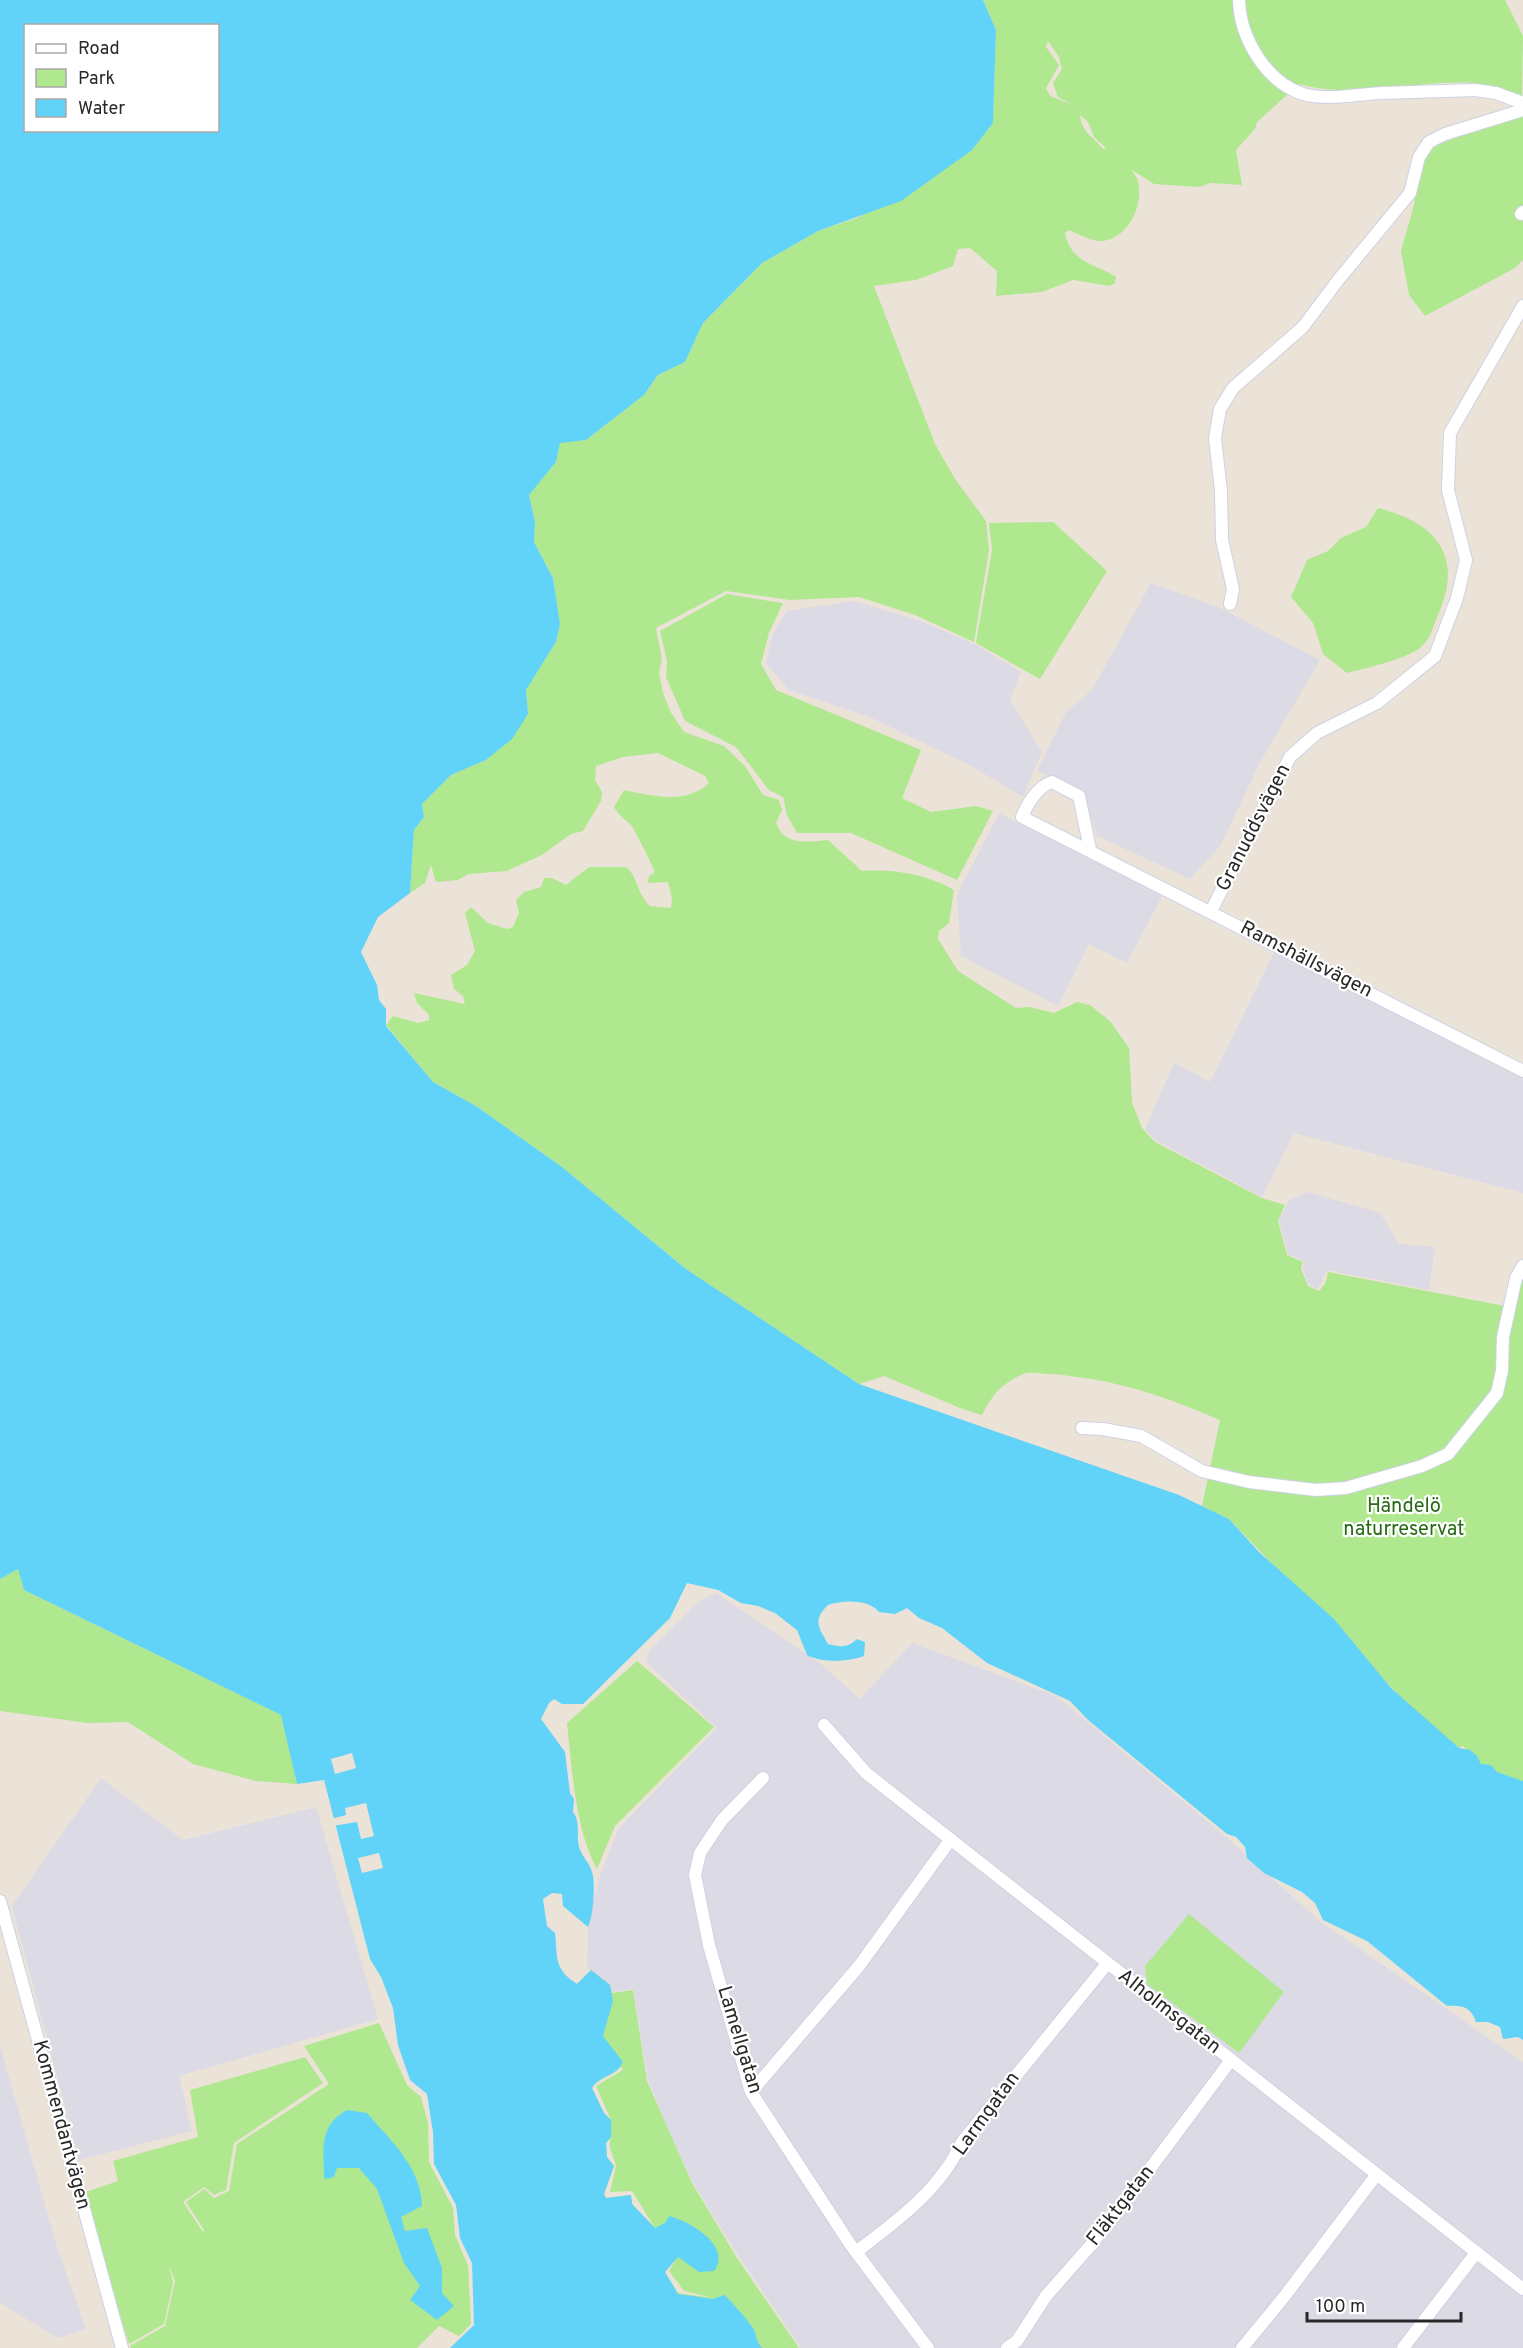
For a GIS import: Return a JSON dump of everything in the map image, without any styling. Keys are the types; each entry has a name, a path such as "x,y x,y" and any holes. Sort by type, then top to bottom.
{"street":[{"path":"1239,0 1247,35 1261,63 1279,81 1302,93 1331,96 1474,90 1496,93 1523,103"},
{"path":"1230,604 1233,589 1222,540 1221,491 1215,438 1220,408 1233,388 1303,327 1339,279 1410,193 1419,158 1428,142 1445,134 1523,110"},
{"name":"Granuddsvägen","path":"1211,911 1290,758 1317,733 1377,703 1435,656 1457,598 1466,560 1448,490 1450,433 1523,306"},
{"name":"Ramshällsvägen","path":"1090,849 1079,796 1052,782 1046,784 1025,808 1022,817 1090,849 1523,1071"},
{"path":"1082,1428 1103,1429 1141,1436 1202,1471 1250,1482 1316,1490 1346,1488 1422,1466 1448,1454 1497,1393 1502,1371 1503,1337 1516,1278 1523,1266"},
{"name":"Alholmsgatan","path":"824,1725 866,1773 1523,2289"},
{"name":"Lamellgatan","path":"763,1778 722,1820 700,1853 695,1875 710,1945 751,2092 856,2252 928,2348"},
{"path":"751,2092 859,1966 951,1839"},
{"name":"Kommendantvägen","path":"0,1901 122,2348"},
{"name":"Larmgatan","path":"856,2252 911,2210 953,2161 962,2142 1107,1964"},
{"name":"Fläktgatan","path":"1006,2348 1017,2341 1046,2296 1098,2236 1231,2060"},
{"path":"1242,2348 1284,2297 1377,2174"},
{"path":"1403,2348 1476,2253"}],"shaded area":[{"path":"1151,583 1220,608 1320,660 1258,766 1221,845 1190,879 1097,836 1083,792 1037,771 1066,712 1092,690"},
{"path":"853,601 918,620 975,644 1021,672 1010,700 1042,752 1023,797 971,766 872,718 789,690 766,663 773,633 787,611"},
{"path":"999,813 1162,896 1127,963 1089,944 1058,1006 961,956 957,895"},
{"path":"1276,949 1523,1077 1523,1193 1294,1133 1262,1197 1157,1141 1145,1129 1174,1063 1210,1082"},
{"path":"1308,1192 1380,1213 1399,1244 1435,1247 1429,1290 1327,1270 1318,1289 1308,1284 1303,1269 1305,1262 1288,1254 1279,1220 1289,1200"},
{"path":"716,1593 820,1663 860,1699 912,1643 1056,1696 1224,1835 1321,1922 1523,2062 1523,2348 801,2348 693,2183 648,2080 633,1989 598,1994 587,1964 589,1916 601,1873 618,1829 717,1728 646,1662 650,1650 699,1601"},
{"path":"101,1778 183,1840 316,1807 378,2019 179,2076 192,2131 79,2160 12,1906"},
{"path":"0,2046 57,2247 86,2329 58,2338 0,2303"}],"green space":[{"name":"Händelö naturreservat","path":"983,0 1505,0 1523,36 1522,97 1493,86 1474,83 1364,90 1320,88 1299,84 1257,122 1255,129 1236,150 1242,185 1211,183 1199,187 1154,184 1132,170 1138,180 1138,201 1136,211 1125,229 1110,239 1100,241 1088,239 1069,230 1065,233 1072,251 1084,261 1116,277 1115,283 1110,286 1073,280 1042,292 996,296 997,271 970,248 958,249 953,266 916,280 874,286 935,444 955,479 986,521 989,550 974,642 915,615 859,597 790,600 726,591 656,628 662,659 659,673 663,693 671,713 684,732 724,746 745,766 763,795 779,800 782,810 776,822 784,835 797,841 828,840 862,871 886,871 921,876 954,890 949,923 939,931 938,939 958,971 1016,1008 1030,1007 1054,1013 1077,1002 1090,1005 1110,1021 1129,1048 1132,1103 1142,1128 1155,1142 1262,1198 1285,1205 1278,1221 1287,1255 1303,1262 1301,1269 1308,1286 1319,1291 1325,1284 1328,1272 1510,1307 1523,1279 1523,1785 1489,1772 1463,1746 1459,1748 1412,1709 1229,1519 1202,1506 1220,1420 1137,1390 1074,1376 1023,1374 998,1390 982,1415 884,1376 859,1384 686,1269 562,1167 476,1106 433,1082 386,1025 393,1016 418,1023 429,1020 429,1015 417,1003 414,993 465,1004 463,996 454,989 451,975 467,965 475,951 465,913 471,907 488,923 507,929 513,927 519,913 516,900 524,892 541,887 544,878 552,878 566,885 589,867 626,867 650,906 671,908 672,898 668,882 648,883 649,876 655,872 654,869 632,827 614,807 624,790 669,797 690,794 709,783 705,776 658,753 623,757 596,766 595,780 602,792 601,801 583,831 571,834 542,855 507,871 468,874 458,880 436,882 431,865 425,883 410,893 414,830 424,817 422,804 451,775 486,760 528,714 526,690 556,642 560,624 553,578 534,542 535,522 529,494 556,462 560,442 586,440 644,395 658,375 685,362 703,323 762,263 818,231 857,218 972,150 993,123 996,30","holes":["1048,41 1059,57 1062,69 1053,83 1058,97 1073,105 1050,96 1046,88 1059,65 1046,47","1080,115 1088,122 1094,137 1106,148 1103,149 1085,130"]},
{"path":"1523,116 1523,260 1515,268 1425,316 1409,295 1401,251 1414,205 1419,166 1430,146"},
{"path":"1378,508 1399,514 1416,523 1430,533 1440,545 1446,559 1448,576 1445,594 1430,634 1418,649 1388,662 1347,673 1323,654 1313,623 1291,597 1307,560 1328,551 1341,538 1366,527"},
{"path":"1053,522 1107,571 1040,679 976,643 992,550 989,523"},
{"path":"727,594 783,603 769,633 761,664 776,690 921,750 902,798 931,812 976,806 993,811 957,880 851,833 797,833 787,815 783,797 769,790 736,747 685,721 666,677 667,661 660,631"},
{"path":"18,1568 24,1590 282,1715 297,1784 256,1781 193,1764 128,1722 88,1723 0,1711 0,1579"},
{"path":"637,1661 714,1727 615,1826 597,1869 579,1817 567,1723"},
{"path":"1189,1914 1284,1992 1239,2053 1147,1984 1145,1966"},
{"path":"558,1962 564,1975 577,1984 591,1970 610,1985 612,1993 633,1990 647,2081 692,2183 737,2258 799,2348 654,2348 606,2263","holes":["621,2067 623,2070 596,2086 611,2120 604,2113 592,2088 598,2081","610,2139 610,2148 616,2166 610,2192 632,2191 655,2228 632,2204 631,2195 606,2198 604,2194 614,2166 607,2157 606,2143","676,2259 669,2271 684,2291 713,2298 678,2293 665,2272"]},
{"path":"379,2023 407,2085 421,2097 428,2123 429,2162 453,2208 455,2235 468,2266 471,2324 459,2336 439,2326 417,2348 131,2348 130,2346 165,2326 175,2281 169,2266 173,2283 164,2324 129,2344 83,2193 118,2181 113,2161 198,2137 190,2090 305,2057 323,2083 234,2143 226,2190 214,2195 204,2187 183,2202 203,2232 204,2230 186,2202 204,2189 214,2198 229,2191 237,2144 329,2084 304,2046"}],"water":[{"path":"0,0 983,0 996,30 993,123 972,150 901,201 818,231 762,263 703,323 685,362 658,375 644,395 586,440 560,443 556,462 529,495 535,522 534,542 553,578 560,624 556,642 526,690 528,714 512,739 486,760 451,775 422,804 424,817 414,830 410,893 378,917 361,952 377,985 379,1000 386,1009 386,1026 433,1082 476,1106 562,1167 686,1269 859,1384 1179,1495 1229,1519 1259,1552 1334,1619 1391,1688 1459,1748 1470,1750 1481,1764 1491,1765 1497,1772 1523,1781 1523,2040 1518,2037 1503,2039 1500,2027 1488,2022 1476,2022 1472,2013 1466,2008 1447,2006 1367,1941 1323,1920 1315,1903 1302,1892 1264,1873 1247,1858 1245,1847 1236,1837 1227,1834 1088,1720 1070,1701 987,1663 942,1628 919,1618 907,1608 895,1614 879,1612 868,1605 855,1602 828,1605 820,1615 819,1624 828,1644 844,1646 857,1639 865,1642 864,1656 827,1660 807,1655 797,1630 775,1613 758,1606 741,1603 718,1590 687,1583 670,1618 583,1704 562,1704 554,1699 549,1703 541,1719 565,1752 570,1793 574,1799 573,1812 577,1820 579,1847 591,1869 594,1884 588,1927 563,1906 562,1894 552,1893 543,1899 547,1926 555,1933 558,1962 564,1973 577,1984 591,1970 610,1985 613,2001 603,2036 623,2062 616,2071 592,2088 604,2113 611,2120 611,2137 606,2143 607,2157 614,2166 604,2194 606,2198 631,2195 632,2204 655,2228 665,2223 669,2216 687,2223 706,2236 718,2253 718,2262 714,2271 699,2272 678,2257 665,2272 678,2294 713,2299 724,2295 752,2327 762,2348 450,2348 474,2325 472,2263 460,2238 456,2205 434,2164 433,2132 427,2094 410,2080 398,2045 393,2008 381,1977 370,1959 324,1780 297,1784 281,1715 24,1590 18,1569 0,1579"},
{"path":"347,2110 367,2113 395,2144 416,2179 422,2206 401,2217 405,2231 427,2228 442,2268 442,2293 454,2306 437,2320 410,2300 420,2286 404,2263 377,2189 359,2168 337,2168 334,2177 324,2179 324,2149 327,2131 331,2123"}],"pier":[{"path":"352,1753 356,1768 335,1774 331,1759"},
{"path":"366,1803 374,1836 361,1839 357,1822 332,1826 331,1819 346,1815 345,1808"},
{"path":"379,1853 383,1868 362,1873 358,1858"}]}
